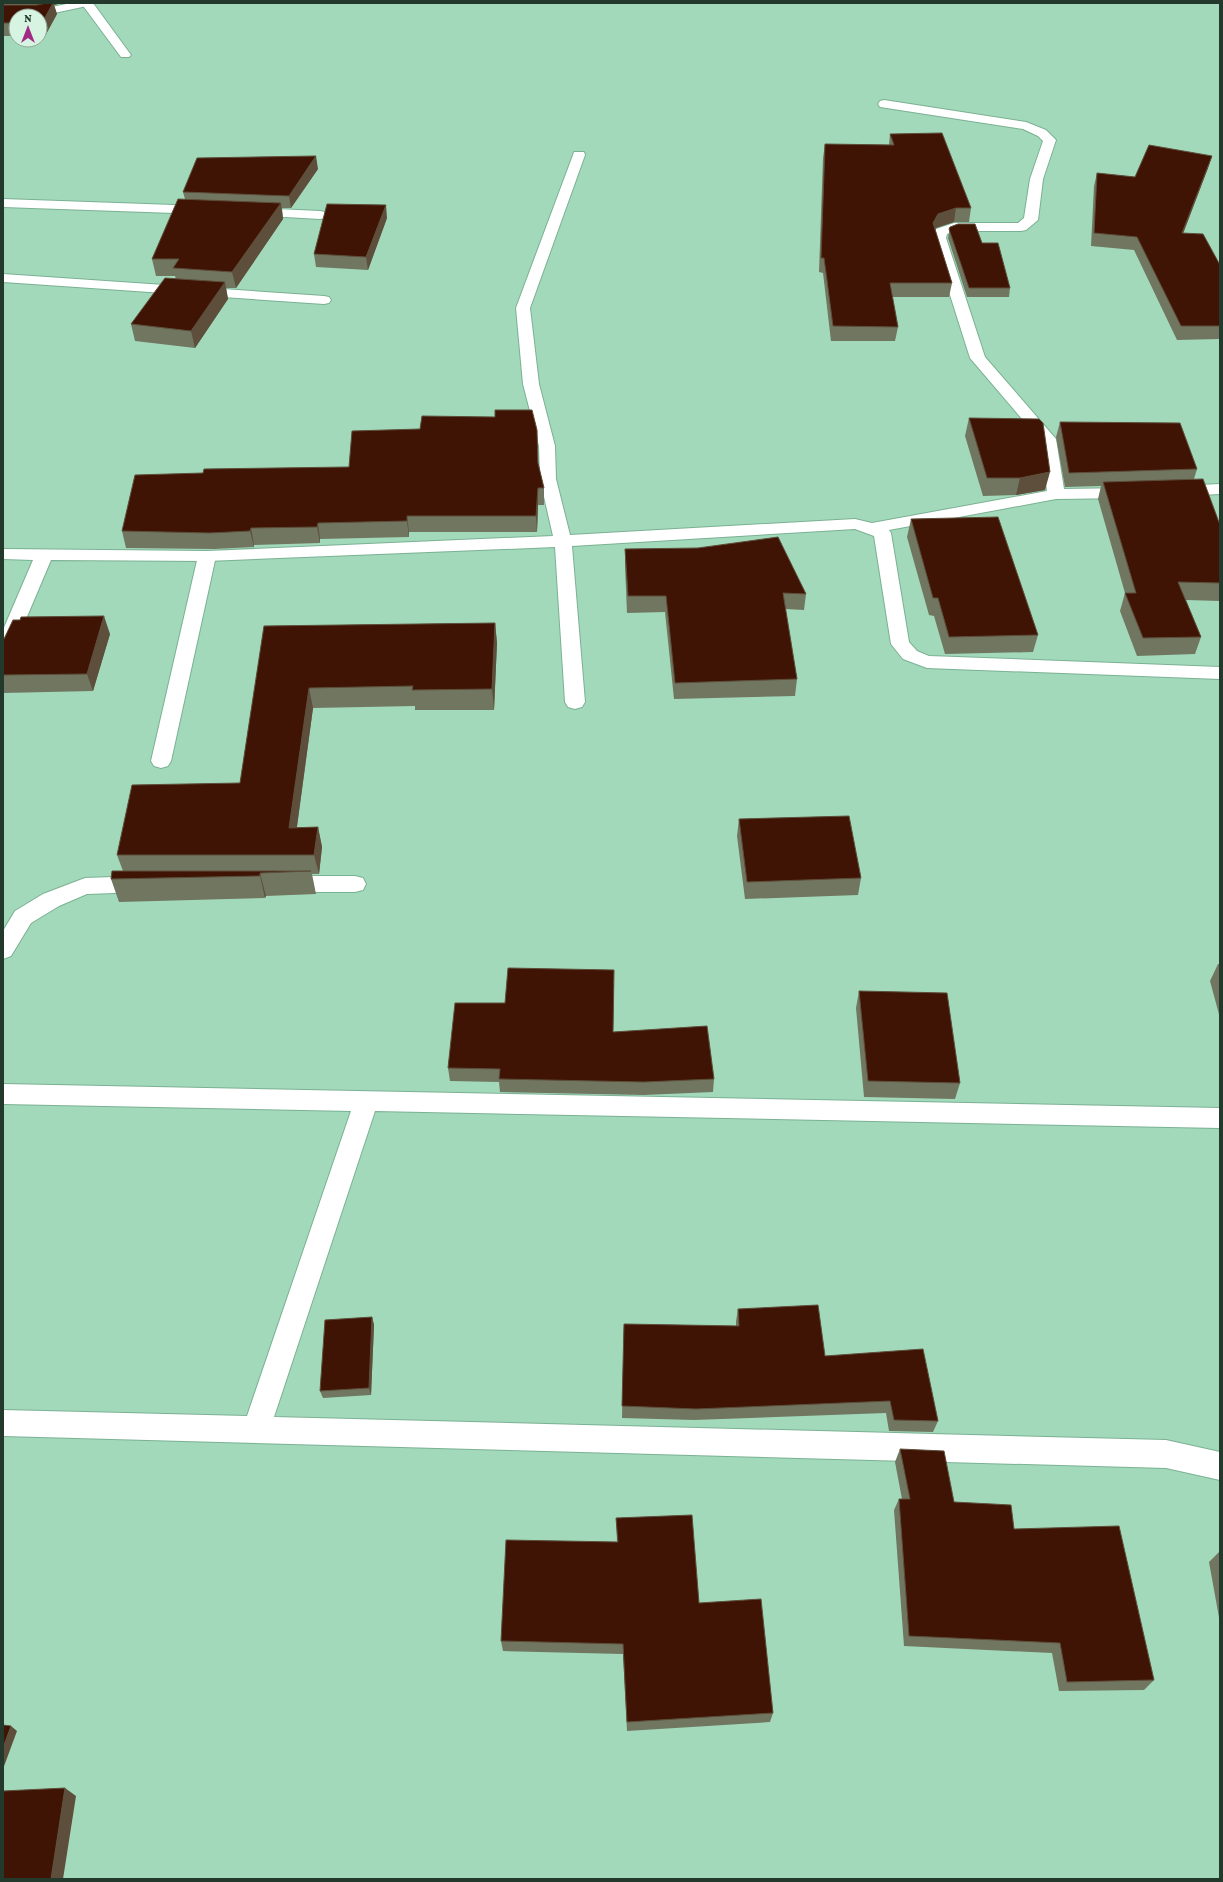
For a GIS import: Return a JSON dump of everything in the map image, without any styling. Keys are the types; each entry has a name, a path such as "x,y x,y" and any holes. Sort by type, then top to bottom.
{"street":[{"path":"3,13 38,13 87,3 125,55"},
{"path":"884,104 1026,126 1042,133 1050,140 1045,149 1031,205 1031,220 1021,227 954,227 941,232 939,238 978,358 1048,439 1056,494"},
{"path":"575,702 563,541 548,479 547,446 531,384 523,308 579,155"},
{"path":"3,203 218,210"},
{"path":"242,211 320,215"},
{"path":"3,278 324,300"},
{"path":"1164,491 1220,489"},
{"path":"872,528 1056,494 1141,492"},
{"path":"3,554 207,556 563,541 856,524 872,528 882,533 900,644 910,655 927,662 1220,673"},
{"path":"3,652 44,555"},
{"path":"161,761 207,556"},
{"path":"3,950 23,917 51,900 85,886 163,884"},
{"path":"267,884 354,884"},
{"path":"3,1094 1220,1118"},
{"path":"256,1430 366,1102"},
{"path":"3,1424 1166,1454 1220,1466"}],"building":[{"path":"53,3 48,12 48,8 8,8 8,23 3,23 3,5 37,5"},
{"path":"942,133 971,208 956,208 938,214 933,223 952,283 890,283 898,327 833,326 824,258 821,258 825,144 894,145 890,134"},
{"path":"1149,145 1212,156 1182,233 1203,234 1220,265 1220,326 1181,326 1137,237 1094,233 1097,173 1135,177"},
{"path":"316,156 289,196 183,192 197,158"},
{"path":"178,199 281,203 232,272 173,268 179,259 152,259"},
{"path":"327,204 386,205 366,257 314,254"},
{"path":"958,224 975,224 982,243 998,243 1010,288 969,288 949,229 950,227"},
{"path":"165,278 225,282 191,331 131,324"},
{"path":"495,410 532,410 537,430 538,463 544,488 538,488 536,516 407,516 407,521 318,523 317,527 251,528 250,531 210,533 122,531 135,475 203,473 204,469 349,467 352,431 420,429 422,416 495,417"},
{"path":"969,418 1039,419 1043,423 1050,472 1020,478 987,478"},
{"path":"1060,422 1180,423 1197,469 1069,473"},
{"path":"1203,479 1220,525 1220,583 1178,582 1201,637 1143,638 1125,593 1136,593 1103,482"},
{"path":"998,517 1038,635 949,637 938,598 933,598 911,519"},
{"path":"778,537 806,594 783,593 797,679 675,683 666,596 628,596 625,549 698,548"},
{"path":"104,616 87,674 3,675 3,640 13,620 20,620 21,617"},
{"path":"495,623 492,689 412,690 413,686 309,688 289,828 318,827 314,855 117,855 132,785 240,783 264,626"},
{"path":"849,816 861,878 747,882 739,819"},
{"path":"112,871 311,871 260,873 260,876 111,879"},
{"path":"508,968 614,970 613,1032 707,1026 714,1079 644,1082 499,1079 500,1069 448,1068 455,1003 505,1003"},
{"path":"859,991 947,993 960,1083 868,1081"},
{"path":"818,1305 825,1356 923,1349 938,1421 894,1420 890,1401 696,1409 622,1406 624,1324 739,1326 738,1309"},
{"path":"372,1317 369,1388 320,1391 325,1320"},
{"path":"900,1449 944,1451 954,1502 1011,1505 1014,1529 1119,1526 1154,1680 1067,1682 1060,1643 909,1636 899,1499 910,1499"},
{"path":"692,1515 699,1603 761,1599 773,1713 627,1722 623,1644 501,1641 506,1540 618,1542 616,1518"},
{"path":"3,1725 11,1726 3,1748"},
{"path":"65,1788 51,1879 3,1879 3,1791"}]}
